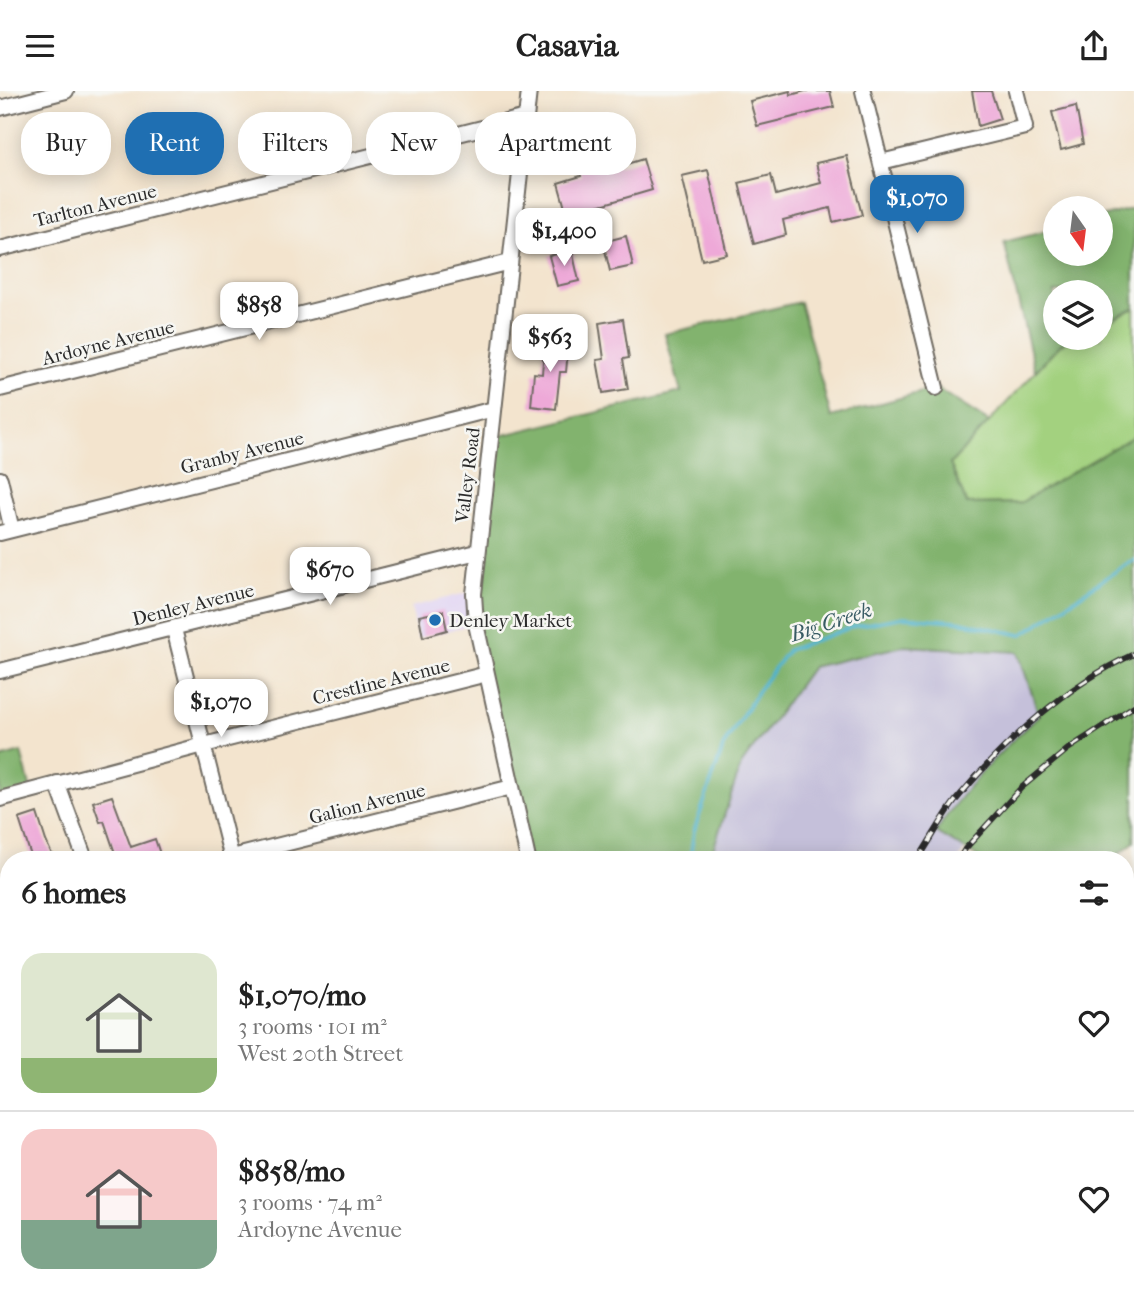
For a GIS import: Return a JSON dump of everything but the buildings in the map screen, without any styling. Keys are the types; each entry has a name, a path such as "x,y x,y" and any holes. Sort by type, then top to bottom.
{"street":[{"path":"0,108 66,91"},
{"name":"Valley Road","path":"527,112 529,91"},
{"path":"863,91 936,388"},
{"path":"881,162 1025,127 1016,91"},
{"name":"Tarlton Avenue","path":"0,249 475,130"},
{"name":"Valley Road","path":"520,175 474,594 475,620 526,851"},
{"name":"Ardoyne Avenue","path":"0,389 510,262"},
{"name":"Granby Avenue","path":"6,531 494,409"},
{"path":"0,479 6,531"},
{"name":"Denley Avenue","path":"0,671 477,552"},
{"path":"174,629 230,851"},
{"name":"Crestline Avenue","path":"0,799 487,674"},
{"path":"57,783 82,851"},
{"name":"Galion Avenue","path":"260,851 512,787"}],"shaded area":[{"path":"474,591 476,624 418,638 411,607"},
{"path":"903,646 1018,652 1039,715 998,754 936,831 965,849 964,851 713,851 741,765 812,667"}],"green space":[{"path":"1134,208 1134,308 1113,318 1113,280 1043,280 1043,350 1055,350 1035,371 1004,242 1043,232 1043,266 1113,266 1113,214"},
{"path":"800,302 831,417 936,388 989,422 950,464 967,504 1020,503 1134,436 1134,842 1122,851 968,851 936,832 971,785 1039,715 1018,652 903,646 812,667 741,765 713,851 526,851 475,620 491,438 681,392 665,334"},
{"path":"1134,308 1134,436 1020,503 967,504 950,464 1055,350 1113,350 1113,318"},
{"path":"21,752 31,790 0,799 0,758"}],"waterway":[{"name":"Big Creek","path":"691,851 694,831 724,745 757,692 788,650 855,626 904,617 957,621 1021,635 1134,560"}],"railway":[{"path":"923,851 956,800 1015,737 1084,682 1134,654"},
{"path":"964,851 1021,788 1068,749 1134,706"}],"place":[{"name":"Denley Market","path":"435,620"}]}
